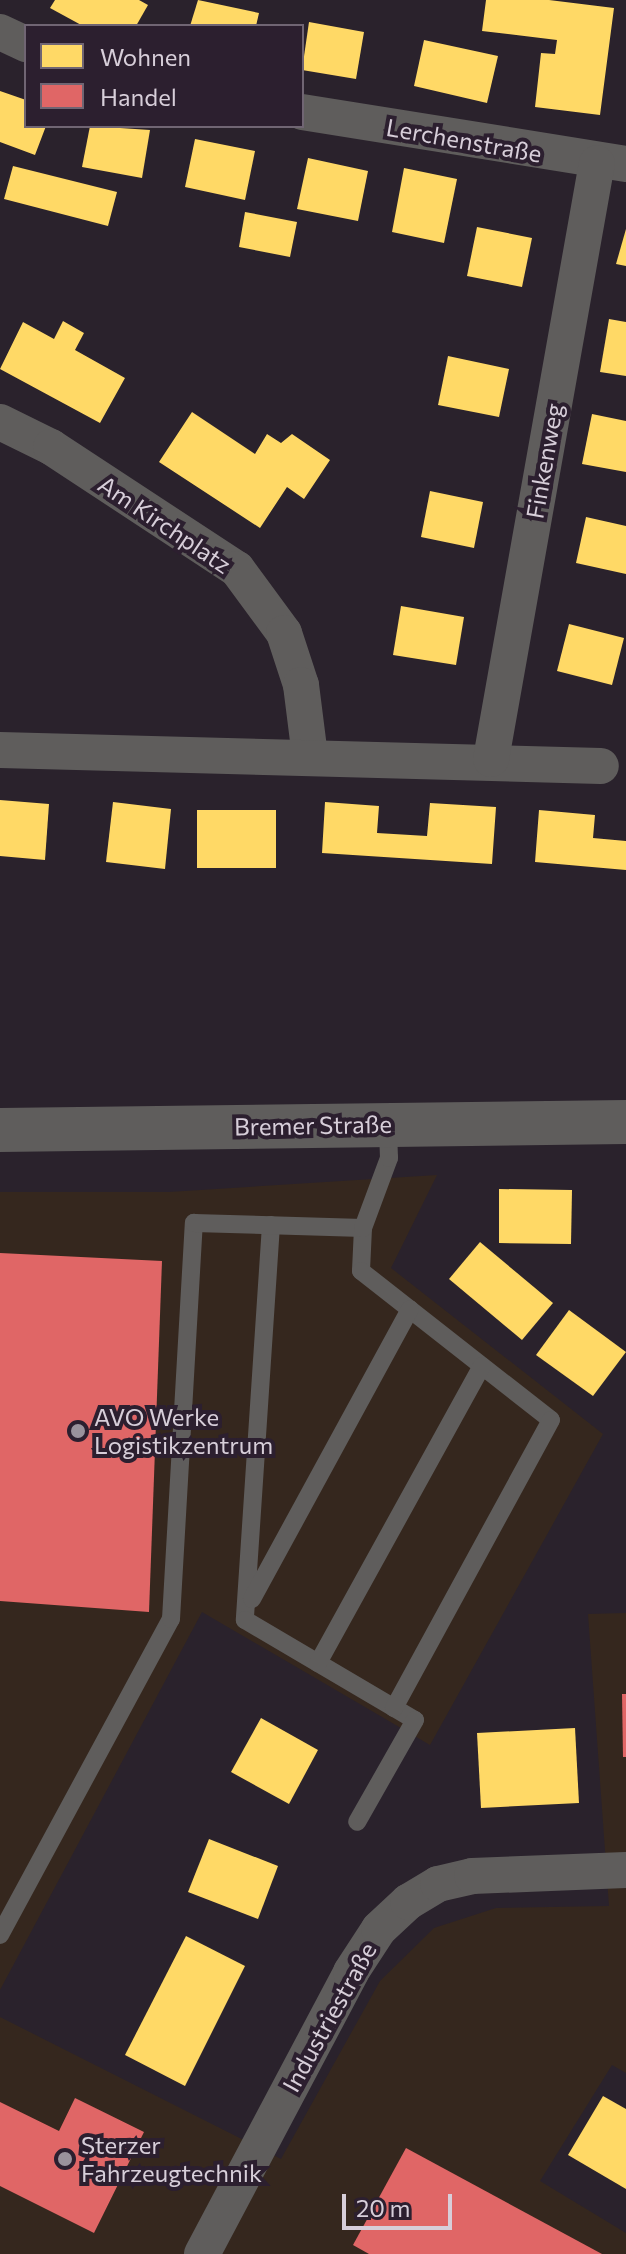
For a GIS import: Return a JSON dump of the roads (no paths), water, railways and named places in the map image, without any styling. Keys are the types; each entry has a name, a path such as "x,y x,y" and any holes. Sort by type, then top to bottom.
{"street":[{"path":"0,32 24,43"},
{"name":"Lerchenstraße","path":"304,112 612,163"},
{"name":"Finkenweg","path":"491,759 612,163"},
{"name":"Am Kirchplatz","path":"0,422 51,447 237,569 284,633 301,685 310,756"},
{"path":"0,750 491,759 601,766"},
{"name":"Bremer Straße","path":"0,1130 626,1122"},
{"name":"Industriestraße","path":"202,2254 351,1972 379,1929 408,1902 438,1884 472,1876 626,1870"}],"lane":[{"path":"388,1124 389,1158 363,1228 361,1271 551,1420 394,1708"},
{"path":"0,1935 171,1619 194,1223 363,1228"},
{"path":"271,1225 245,1620 415,1720 357,1822"},
{"path":"248,1605 410,1309"},
{"path":"318,1663 482,1366"}],"place":[{"name":"AVO Werke Logistikzentrum","path":"78,1431"},
{"name":"Sterzer Fahrzeugtechnik","path":"65,2159"}]}
